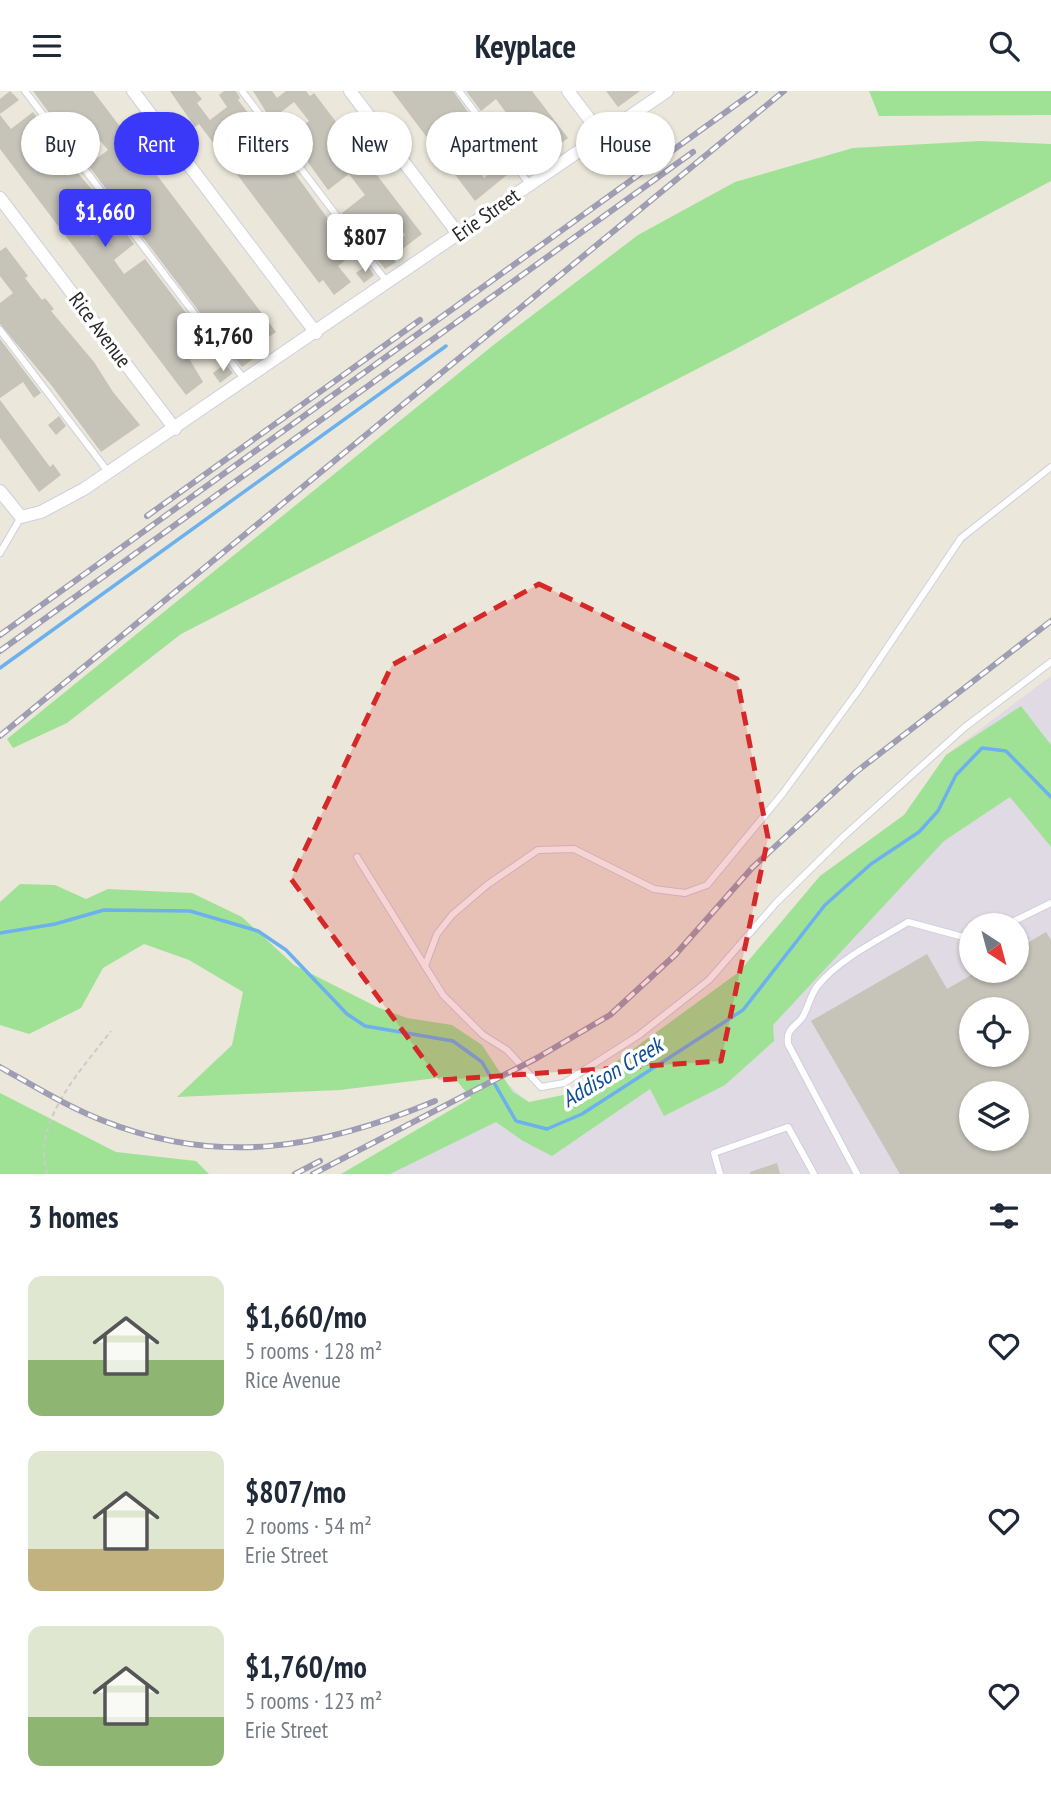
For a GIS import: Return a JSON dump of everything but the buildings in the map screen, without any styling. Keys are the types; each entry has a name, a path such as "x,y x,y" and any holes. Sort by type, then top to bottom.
{"street":[{"path":"133,91 316,333"},
{"path":"350,91 459,235"},
{"path":"568,91 584,112"},
{"name":"Erie Street","path":"638,112 667,91"},
{"name":"Erie Street","path":"21,517 41,512 109,473 576,155"},
{"name":"Rice Avenue","path":"0,198 175,429"},
{"path":"0,491 21,517"}],"lane":[{"path":"25,91 245,381"},
{"path":"242,91 387,282"},
{"path":"459,91 530,185"},
{"path":"0,330 109,473"},
{"path":"425,965 437,935 452,915 487,885 538,850 574,849 654,890 685,893 707,885 783,793 860,688 922,598 949,551 961,538 1051,467"},
{"path":"0,553 21,517"},
{"path":"357,857 443,995 483,1035 507,1050 533,1082 541,1087 564,1083 639,1035 709,980 776,903 844,836 965,727 1051,662"},
{"path":"1029,914 1051,904"},
{"path":"857,1174 788,1044 787,1035 792,1026 801,1019 819,983 850,958 908,922 959,936"},
{"path":"720,1174 714,1153 788,1127 814,1174"}],"path":[{"path":"47,1174 42,1158 58,1099 111,1031"}],"highlighted area":[{"path":"539,584 737,679 768,838 721,1061 439,1080 291,879 392,665"}],"shaded area":[{"path":"1051,676 1051,1174 341,1174 509,1085 529,1103 573,1093 739,972 820,876 904,815 946,755"}],"green space":[{"path":"869,91 1051,91 1051,115 879,116"},
{"path":"980,141 1051,144 1051,181 734,350 181,634 67,723 13,748 7,739 496,343 638,235 735,182 853,148"},
{"path":"1021,706 1051,745 1051,847 1010,797 944,841 773,1025 774,1041 725,1085 664,1116 650,1089 552,1156 523,1141 496,1122 390,1174 341,1174 471,1098 453,1076 340,1090 177,1097 232,1045 243,992 189,960 144,944 103,968 81,1008 29,1034 0,1025 0,902 20,884 55,885 86,899 108,889 192,893 242,917 294,965 377,1007 407,1018 452,1025 482,1045 513,1092 529,1102 573,1093 739,972 820,876 904,815 946,755"},
{"path":"0,1093 116,1152 196,1161 209,1174 0,1174"}],"waterway":[{"path":"0,668 446,346"},
{"name":"Addison Creek","path":"0,933 55,924 104,910 190,911 258,931 286,950 347,1014 365,1026 453,1041 482,1062 516,1121 547,1129 582,1114 743,1010 825,905 871,864 919,832 938,811 956,775 982,748 1006,751 1051,797"}],"railway":[{"path":"0,635 755,91"},
{"path":"0,736 784,91"},
{"path":"0,651 693,152"},
{"path":"147,516 420,320"},
{"path":"313,1174 537,1058 610,1015 675,955 752,868 856,772 1051,621"},
{"path":"0,1067 64,1103 104,1121 147,1135 189,1144 271,1146 312,1140 352,1130 435,1101"},
{"path":"295,1174 320,1161"}]}
